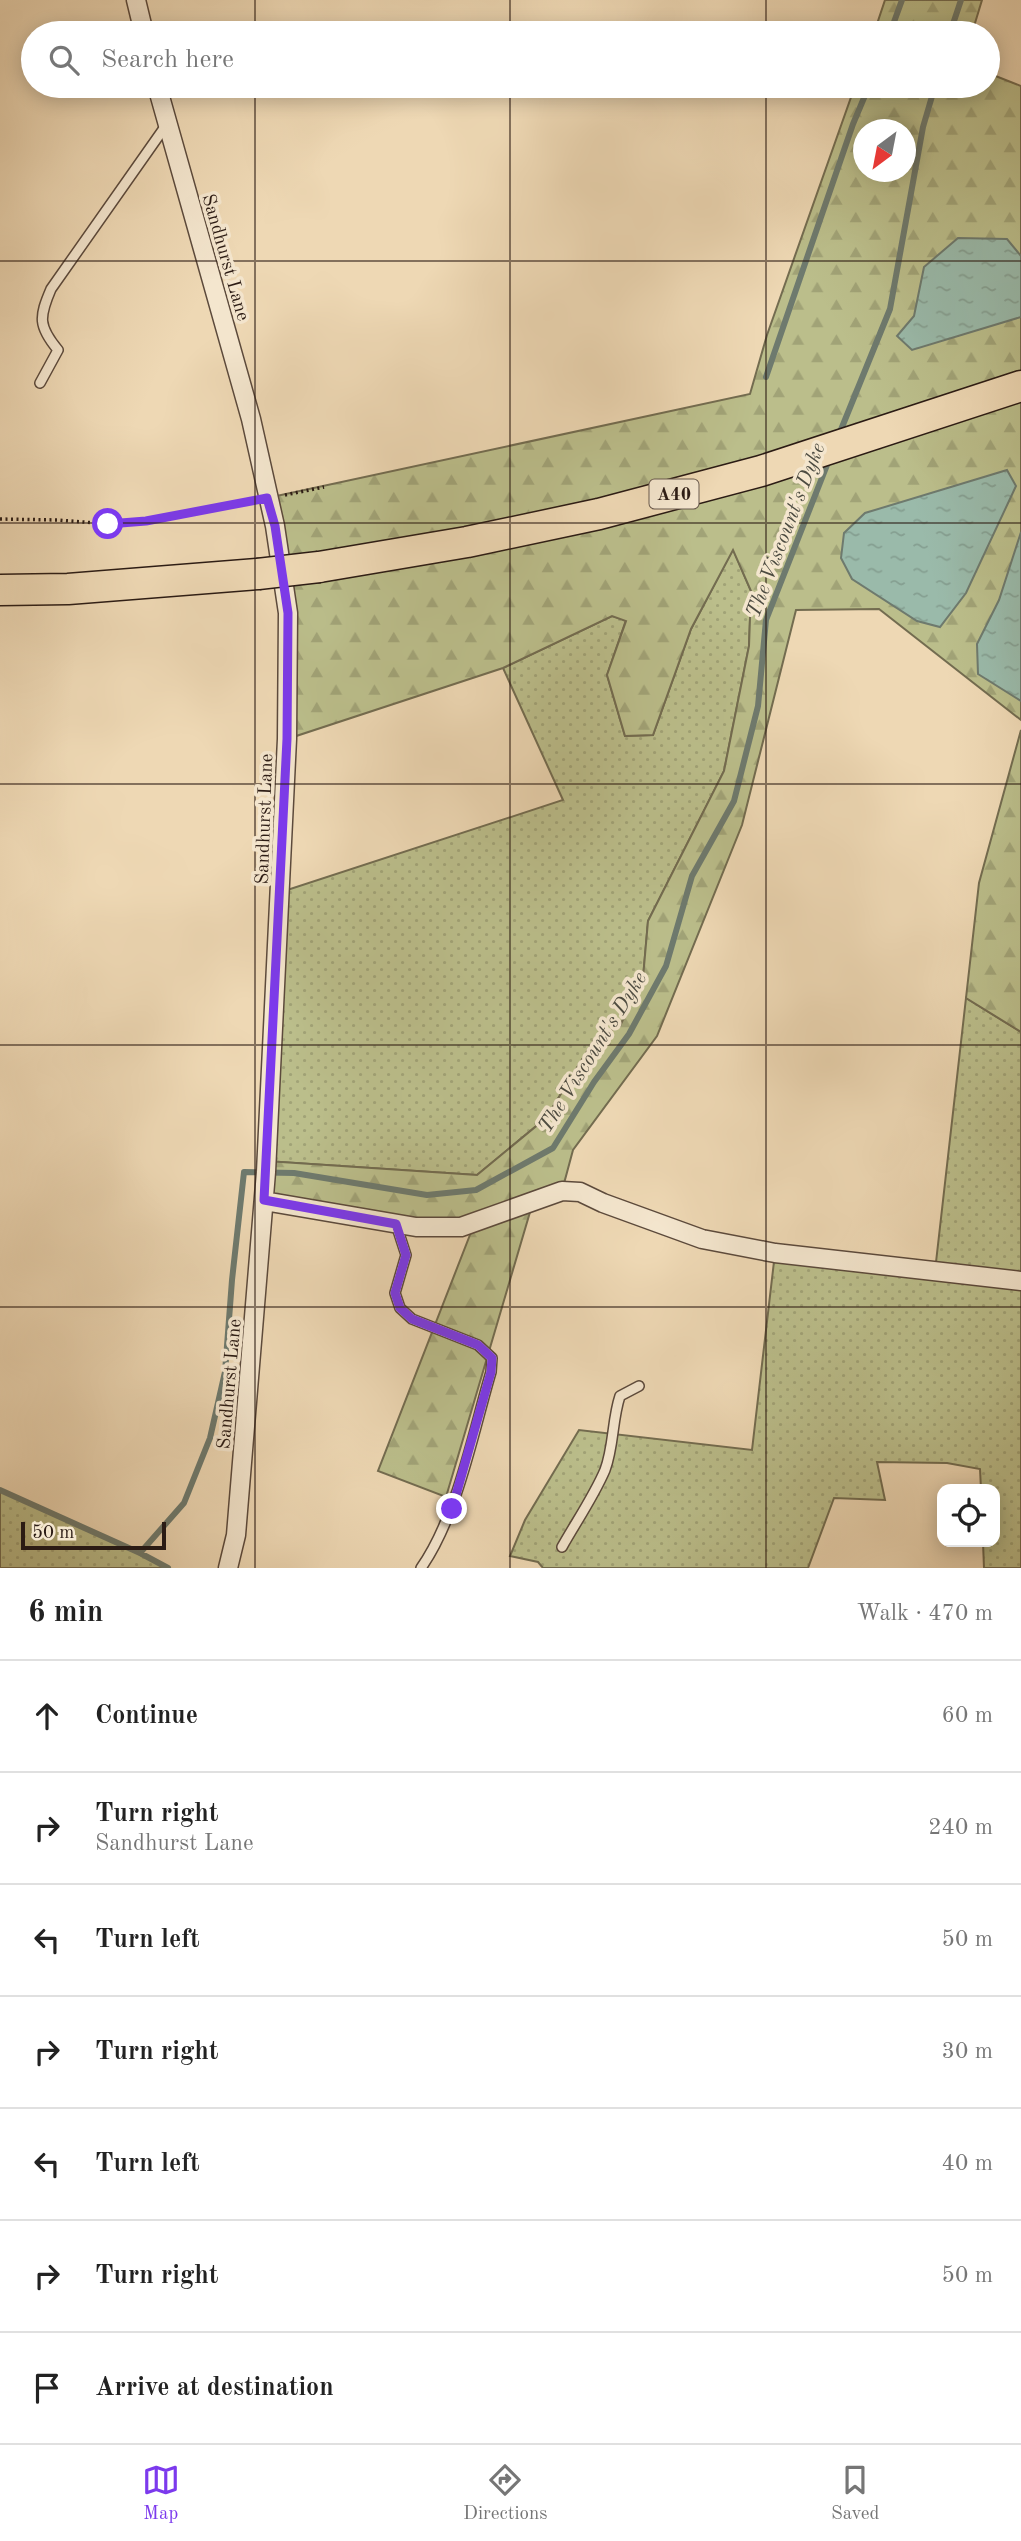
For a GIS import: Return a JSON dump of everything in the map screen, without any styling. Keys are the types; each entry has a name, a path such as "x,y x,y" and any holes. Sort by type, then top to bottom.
{"highway":[{"name":"A40","path":"0,590 68,589 258,574 319,567 467,541 599,514 761,471 1021,386"}],"street":[{"path":"136,0 141,21"},
{"name":"Sandhurst Lane","path":"160,98 251,419 275,526 288,624 286,767 264,1200 236,1535 228,1568"},
{"path":"264,1200 416,1227 461,1227 562,1191 580,1192 702,1239 775,1253 1021,1281"}],"lane":[{"path":"40,383 58,350 46,335 40,313 51,289 167,124"},
{"path":"396,1224 406,1255 395,1293 400,1308 412,1319 478,1345 492,1358 491,1372 452,1509 432,1552 421,1568"},
{"path":"562,1546 604,1471 620,1396 639,1387"}],"path":[{"path":"298,493 324,487"},
{"path":"0,519 108,524 146,521 267,498"}],"green space":[{"path":"885,0 982,0 976,21 878,21"},
{"path":"1000,78 1021,86 1021,720 879,609 796,610 742,825 657,1036 573,1150 562,1191 533,1202 446,1497 378,1471 475,1222 461,1227 264,1201 266,1161 477,1175 546,1118 596,1037 620,1026 643,978 648,921 724,771 749,646 751,591 733,550 691,629 653,735 625,736 607,675 626,621 612,616 503,668 287,739 288,613 267,498 750,394 767,335 851,98 1000,98"},
{"path":"733,549 751,591 749,646 724,771 648,921 643,978 620,1026 596,1037 546,1118 477,1175 266,1161 281,892 563,800 503,668 612,616 626,620 607,675 625,736 653,735 691,629"},
{"path":"1021,730 1021,1032 966,998 979,883"},
{"path":"966,998 1021,1032 1021,1568 984,1568 983,1547 1000,1547 1000,1484 981,1484 980,1469 947,1463 877,1462 885,1500 834,1498 808,1568 543,1568 538,1562 510,1556 525,1520 579,1430 752,1450 775,1253 935,1271"},
{"path":"0,1490 140,1553 168,1568 0,1568"}],"water":[{"path":"958,238 1007,239 1021,256 1021,317 912,350 897,336 914,316 924,267"},
{"path":"1007,470 1016,486 966,593 940,627 917,621 852,579 841,558 844,533 865,513"},
{"path":"1021,532 1021,701 978,674 977,644 999,600"}],"waterway":[{"path":"894,21 902,0"},
{"name":"The Viscount's Dyke","path":"954,21 961,0"},
{"path":"766,377 864,98"},
{"name":"The Viscount's Dyke","path":"838,437 890,309 923,127 931,98"},
{"name":"The Viscount's Dyke","path":"140,1553 184,1503 210,1438 225,1372 244,1172 294,1173 427,1195 476,1190 553,1148 594,1082 629,1034 666,966 692,876 734,801 758,706 766,620 829,460"},
{"path":"0,1490 168,1568"}],"route":[{"path":"108,524 146,521 267,498 275,526 288,613 287,739 281,892 264,1200 396,1224 406,1255 395,1293 400,1308 412,1319 478,1345 492,1358 491,1372 452,1509"}]}
